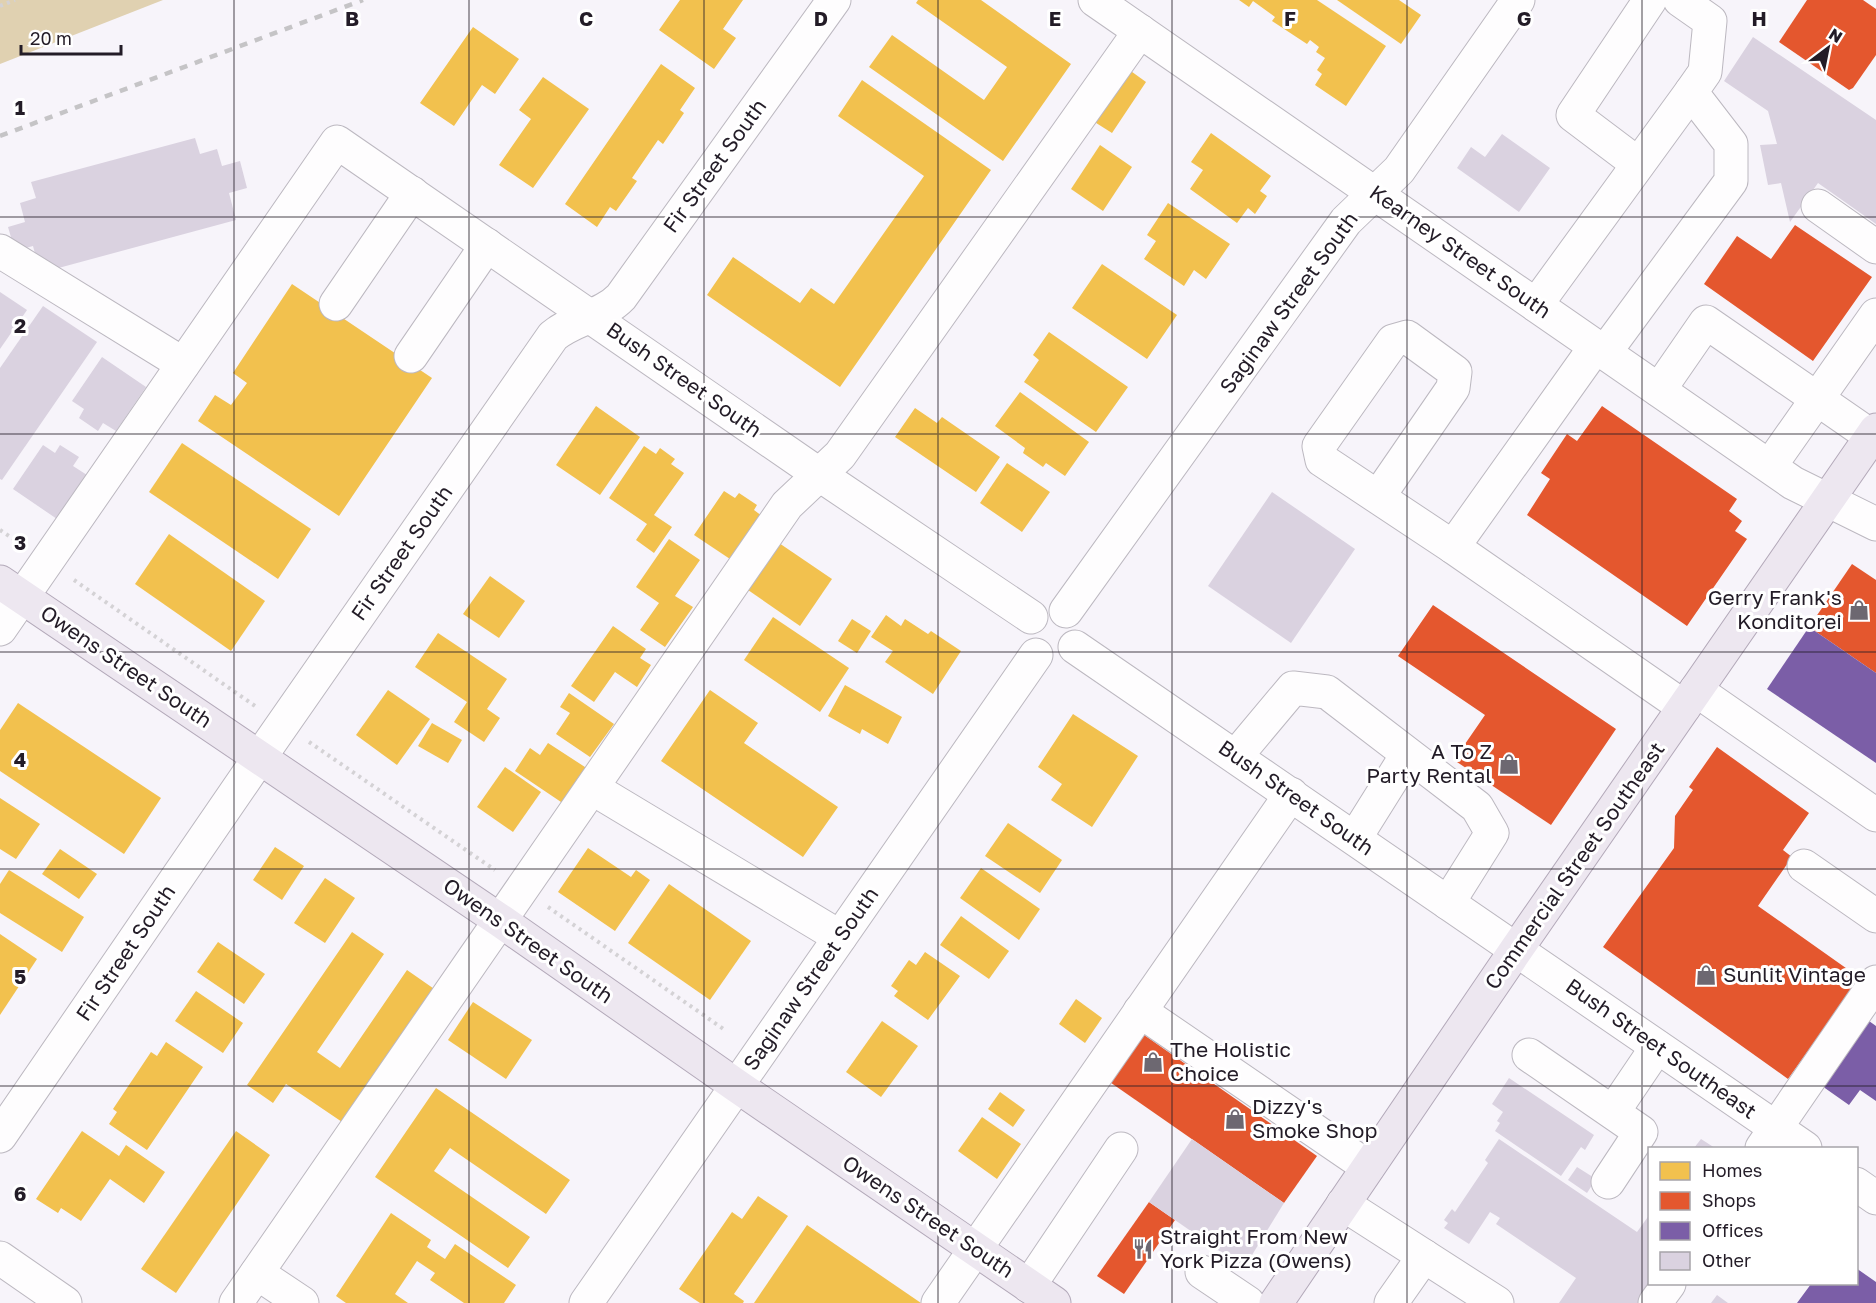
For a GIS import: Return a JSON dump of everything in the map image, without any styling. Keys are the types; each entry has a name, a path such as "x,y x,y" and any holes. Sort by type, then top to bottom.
{"main road":[{"name":"Commercial Street Southeast","path":"1276,1303 1516,950 1874,433"},
{"name":"Owens Street South","path":"11,589 501,921 1041,1294"}],"street":[{"name":"Fir Street South","path":"0,1136 282,724 553,336 562,328 612,306 621,297 834,0"},
{"name":"Kearney Street South","path":"1095,0 1793,483 1876,524"},
{"name":"Saginaw Street South","path":"1066,611 1346,221 1399,170 1518,0"},
{"path":"1638,164 1572,115 1650,0"},
{"path":"1536,305 1705,72 1710,21 1680,0"},
{"path":"236,1303 787,505 840,455 1140,31"},
{"path":"1453,547 1600,349 1731,181 1731,144 1691,92"},
{"name":"Bush Street South","path":"183,364 337,142 820,475 1031,617"},
{"path":"336,304 412,193"},
{"path":"1818,206 1876,247"},
{"path":"411,356 487,245"},
{"path":"0,251 183,364 46,562 11,589 0,629"},
{"path":"1770,466 1876,315"},
{"path":"1659,390 1706,322 1817,399 1874,433"},
{"path":"1378,497 1453,388 1455,372 1407,337 1393,341 1319,446 1322,460 1453,547 1690,699 1876,815"},
{"path":"1052,606 1066,611 1073,616 1079,632 1075,647 1070,654 1053,660 1044,659 1030,648 1025,633 1031,617 1044,608 1052,606"},
{"name":"Bush Street South","path":"1075,647 1516,950"},
{"name":"Saginaw Street South","path":"586,1303 1036,654"},
{"path":"1236,756 1293,688 1328,692 1477,807 1492,833 1448,903"},
{"path":"1355,838 1407,755"},
{"path":"592,788 840,937"},
{"path":"938,1303 1291,794"},
{"path":"1804,866 1876,916"},
{"name":"Bush Street Southeast","path":"1516,950 1657,1047 1769,1139 1798,1147"},
{"path":"1769,1139 1876,982"},
{"path":"1140,1011 1368,1167"},
{"path":"1613,1112 1657,1047"},
{"path":"1529,1055 1641,1132 1608,1182"},
{"path":"1041,1294 1120,1149"},
{"path":"1858,1185 1876,1198"},
{"path":"1343,1204 1497,1303"},
{"path":"1391,1303 1424,1256"},
{"path":"0,1258 65,1303"},
{"path":"1202,1272 1248,1303"},
{"path":"257,1273 302,1303"},
{"path":"1655,1303 1668,1285"}],"path":[{"path":"0,6 15,0"},
{"path":"0,530 725,1030"}],"shaded area":[{"path":"0,0 163,0 0,64"}],"building: Homes":[{"path":"680,0 743,0 723,29 736,38 714,69 659,30"},
{"path":"918,0 981,0 1071,64 1003,161 869,67 892,35 984,100 1007,67 916,3"},
{"path":"1239,0 1317,0 1386,46 1346,106 1315,85 1322,74 1317,70 1325,58 1316,52 1319,47 1310,40 1307,44 1272,21 1275,17 1253,1 1249,7"},
{"path":"1337,0 1399,0 1421,15 1401,44"},
{"path":"473,27 519,59 495,94 482,85 454,126 420,103"},
{"path":"661,64 695,88 680,110 684,113 663,144 658,140 632,178 637,181 616,211 610,207 597,227 565,204"},
{"path":"1128,69 1146,82 1112,133 1093,121"},
{"path":"543,77 589,109 533,188 499,165 531,119 519,110"},
{"path":"862,80 991,170 840,387 707,295 733,257 800,303 811,288 834,304 924,176 838,116"},
{"path":"1211,133 1271,176 1260,191 1267,196 1255,214 1248,208 1237,223 1190,189 1203,170 1191,162"},
{"path":"1100,145 1132,167 1103,211 1071,189"},
{"path":"1168,203 1230,244 1206,279 1194,270 1184,286 1144,259 1156,241 1147,235"},
{"path":"1102,264 1177,315 1147,359 1072,308"},
{"path":"292,284 432,378 339,516 198,421 215,395 231,405 247,383 233,373"},
{"path":"1049,332 1128,387 1096,432 1024,382 1039,360 1033,355"},
{"path":"1020,392 1089,442 1065,476 1046,463 1043,467 1023,453 1025,448 995,426"},
{"path":"596,406 640,437 600,495 556,465"},
{"path":"915,408 937,423 942,417 1000,457 976,492 895,437"},
{"path":"182,443 311,529 278,579 149,492"},
{"path":"644,446 656,454 660,448 675,459 671,464 684,473 654,515 672,527 654,553 636,540 647,524 609,498"},
{"path":"1007,463 1050,492 1022,532 980,503"},
{"path":"724,491 735,498 739,493 757,505 754,510 766,519 736,563 694,535"},
{"path":"169,534 265,601 231,651 135,584"},
{"path":"669,539 700,560 675,596 693,607 665,647 640,630 659,603 636,587"},
{"path":"779,543 832,579 800,626 748,590"},
{"path":"490,576 525,601 499,638 463,614"},
{"path":"886,615 901,626 905,619 928,634 931,631 961,651 933,694 885,662 893,651 871,637"},
{"path":"773,617 849,668 820,712 744,660"},
{"path":"852,619 871,631 857,653 838,641"},
{"path":"613,626 646,649 640,658 651,665 637,687 615,672 594,702 571,686"},
{"path":"438,633 507,679 487,709 500,718 484,742 454,722 467,702 415,667"},
{"path":"845,685 902,717 888,744 862,729 860,734 828,716"},
{"path":"388,690 430,719 397,765 356,735"},
{"path":"710,690 758,723 744,743 838,807 803,857 661,761"},
{"path":"569,693 614,724 590,757 556,734 570,713 560,707"},
{"path":"18,703 161,798 124,854 0,771 0,730"},
{"path":"1073,714 1138,756 1092,827 1051,800 1062,784 1038,767"},
{"path":"432,723 462,740 448,763 418,746"},
{"path":"548,743 588,769 564,804 515,771 530,748 540,755"},
{"path":"505,767 541,792 513,832 477,807"},
{"path":"0,798 40,824 16,859 0,849"},
{"path":"1008,823 1062,860 1040,893 985,856"},
{"path":"275,847 304,866 282,900 253,880"},
{"path":"588,848 631,877 636,870 650,880 615,931 558,892"},
{"path":"60,849 97,874 79,899 42,874"},
{"path":"981,868 1040,909 1019,940 960,898"},
{"path":"9,870 84,917 62,952 0,913 0,884"},
{"path":"325,878 355,898 325,943 294,923"},
{"path":"669,884 751,941 710,1000 628,943"},
{"path":"961,916 1009,951 989,979 940,945"},
{"path":"352,932 384,954 317,1052 340,1068 407,970 440,993 348,1126 286,1084 273,1103 247,1085"},
{"path":"0,934 37,959 0,1015"},
{"path":"218,942 265,974 244,1004 197,972"},
{"path":"925,952 960,976 928,1020 894,996 898,991 891,986 909,960 916,965"},
{"path":"196,991 243,1023 223,1053 175,1021"},
{"path":"1076,999 1102,1018 1085,1043 1059,1024"},
{"path":"473,1002 532,1040 506,1079 448,1040"},
{"path":"882,1021 918,1046 881,1097 846,1072"},
{"path":"166,1042 203,1067 147,1150 109,1124 117,1112 113,1109 151,1052 157,1056"},
{"path":"436,1088 570,1180 546,1214 450,1148 434,1171 530,1237 508,1268 375,1177"},
{"path":"1000,1092 1025,1110 1013,1127 988,1109"},
{"path":"982,1117 1021,1144 997,1179 958,1151"},
{"path":"82,1131 119,1156 126,1145 165,1172 144,1203 110,1179 81,1221 61,1208 58,1213 36,1199"},
{"path":"236,1131 270,1155 176,1293 141,1269"},
{"path":"758,1196 788,1216 734,1294 744,1301 743,1303 700,1303 679,1289 732,1212 742,1219"},
{"path":"391,1213 431,1240 427,1247 445,1259 455,1244 516,1285 504,1303 464,1303 430,1280 435,1273 417,1261 395,1294 408,1303 346,1303 336,1296"},
{"path":"807,1225 921,1303 754,1303"}],"building: Shops":[{"path":"1807,0 1863,0 1876,9 1876,55 1853,88 1849,90 1779,42"},
{"path":"1795,225 1872,277 1813,361 1704,284 1737,236 1771,259"},
{"path":"1602,406 1737,499 1729,511 1742,521 1735,531 1747,539 1687,626 1527,515 1550,479 1541,473 1567,434 1577,441"},
{"path":"1852,564 1876,580 1876,673 1809,627"},
{"path":"1433,605 1616,729 1551,825 1454,760 1485,715 1398,656"},
{"path":"1717,747 1809,813 1783,850 1792,857 1758,906 1860,978 1788,1079 1603,947 1674,848 1675,816 1693,790 1689,787"},
{"path":"1137,1030 1317,1156 1284,1203 1104,1078"},
{"path":"1149,1202 1175,1220 1124,1294 1097,1276"}],"building: Offices":[{"path":"1809,627 1876,673 1876,763 1767,689"},
{"path":"1869,1021 1876,1026 1876,1101 1860,1090 1849,1105 1822,1086"},
{"path":"1858,1269 1876,1282 1876,1303 1797,1303 1810,1285 1858,1285"}],"building: Other":[{"path":"1753,37 1876,120 1876,224 1818,183 1790,222 1781,183 1768,185 1760,145 1777,144 1768,111 1724,81"},
{"path":"1502,134 1550,168 1519,212 1457,168 1471,147 1485,157"},
{"path":"195,138 200,154 217,149 222,166 240,161 247,188 229,193 236,220 40,273 33,246 15,251 8,227 25,222 20,203 36,198 31,182"},
{"path":"0,292 27,310 0,349"},
{"path":"43,306 97,342 2,480 0,479 0,368"},
{"path":"102,357 146,387 116,431 103,423 98,431 79,418 84,409 72,401"},
{"path":"43,445 55,453 60,445 79,457 73,466 87,475 57,519 13,489"},
{"path":"1272,492 1355,549 1291,643 1208,586"},
{"path":"1509,1078 1594,1135 1585,1150 1581,1147 1561,1176 1495,1131 1500,1123 1497,1121 1503,1112 1492,1104"},
{"path":"1192,1139 1284,1203 1244,1268 1149,1202"},
{"path":"1499,1139 1637,1232 1648,1217 1649,1285 1639,1303 1559,1303 1576,1278 1496,1224 1500,1218 1490,1212 1469,1244 1444,1228 1448,1223 1444,1220 1452,1209 1455,1212 1488,1163 1485,1160"},
{"path":"1701,1139 1713,1147 1695,1147"},
{"path":"1577,1167 1596,1179 1587,1193 1568,1180"},
{"path":"1717,1295 1728,1303 1711,1303"}],"railway":[{"path":"0,136 363,0"}],"place":[{"name":"Gerry Frank's Konditorei","path":"1859,610"},
{"name":"A To Z Party Rental","path":"1509,764"},
{"name":"Sunlit Vintage","path":"1706,975"},
{"name":"The Holistic Choice","path":"1153,1062"},
{"name":"Dizzy's Smoke Shop","path":"1235,1119"},
{"name":"Straight From New York Pizza (Owens)","path":"1143,1249"}]}
